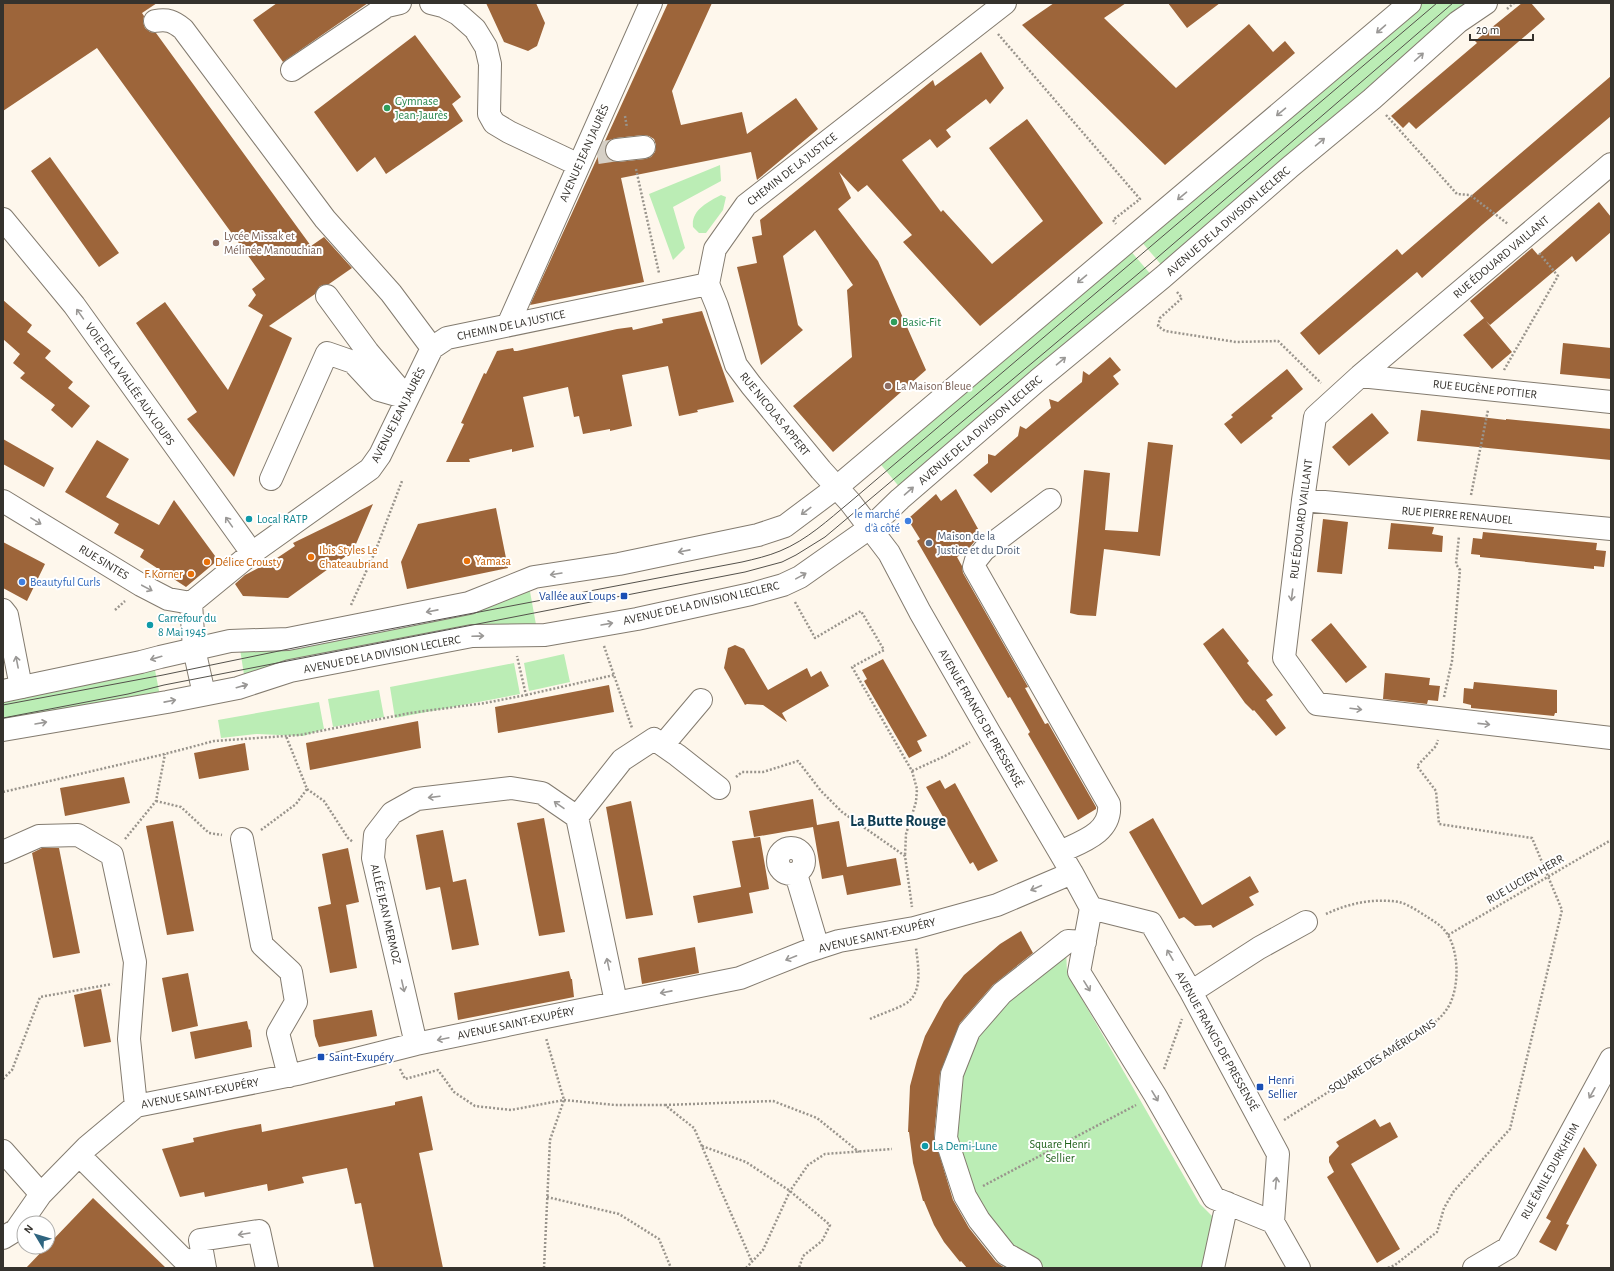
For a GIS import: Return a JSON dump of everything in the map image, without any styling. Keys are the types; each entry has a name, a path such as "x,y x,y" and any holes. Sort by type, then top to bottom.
{"street":[{"path":"292,70 387,6 400,3"},
{"path":"431,3 443,6 458,14 475,29 486,47 490,64 489,114 494,123 509,132 609,153"},
{"name":"AVENUE JEAN JAURÈS","path":"508,325 609,153 617,82 651,3"},
{"name":"CHEMIN DE LA JUSTICE","path":"439,343 508,325 708,284 715,249 746,205 1005,3"},
{"path":"3,610 7,615 12,637 12,689 141,662 230,641 288,640 469,604 534,578 618,564 758,535 785,526 837,487 1410,3"},
{"name":"AVENUE DE LA DIVISION LECLERC","path":"3,730 238,688 290,671 472,636 545,635 637,619 751,594 783,585 800,577 870,527 900,499 1038,380 1163,277 1372,99 1458,22 1486,3"},
{"path":"155,21 166,19 174,22 184,29 325,219 391,293 439,343"},
{"name":"RUE ÉDOUARD VAILLANT","path":"1611,164 1531,244 1360,376 1315,417 1302,500 1284,658 1317,704 1444,711 1611,738"},
{"name":"VOIE DE LA VALLÉE AUX LOUPS","path":"3,219 74,305 252,553"},
{"name":"RUE NICOLAS APPERT","path":"708,284 717,306 736,365 751,386 870,527"},
{"path":"327,296 368,352 407,398"},
{"name":"AVENUE JEAN JAURÈS","path":"191,603 252,553 370,469 380,456 407,398 439,343"},
{"path":"271,479 327,353 353,362 379,390 407,398"},
{"name":"RUE EUGÈNE POTTIER","path":"1360,376 1611,402"},
{"path":"1050,500 984,550 976,560 974,567 1109,804 1108,818 1105,826 1096,834 1060,852"},
{"name":"RUE PIERRE RENAUDEL","path":"1302,500 1611,529"},
{"name":"RUE SINTES","path":"3,501 141,585 168,599 191,603"},
{"name":"AVENUE FRANCIS DE PRESSENSÉ","path":"870,527 889,553 920,612 1091,908 1152,923 1278,1154 1272,1222"},
{"path":"191,603 194,649 204,694"},
{"path":"663,745 702,700"},
{"path":"616,1002 577,817 622,760 654,739 677,754 719,788"},
{"name":"ALLÉE JEAN MERMOZ","path":"416,1044 373,858 375,835 392,814 417,799 511,788 542,793 577,817"},
{"path":"3,852 39,836 78,836 112,855 135,962 129,1040 136,1106"},
{"path":"242,839 262,945 291,972 296,1002 278,1033 289,1076"},
{"name":"AVENUE SAINT-EXUPÉRY","path":"3,1238 16,1230 41,1194 79,1155 136,1106 289,1076 416,1044 616,1002 740,978 839,941 914,928 997,905 1072,873"},
{"path":"796,874 818,948"},
{"path":"1091,908 1079,972 1155,1095 1214,1198 1272,1222 1299,1268"},
{"path":"1191,992 1259,948 1306,922"},
{"path":"1031,1268 1006,1254 979,1220 965,1196 946,1138 952,1074 969,1031 1002,994 1068,941 1084,942"},
{"name":"RUE ÉMILE DURKHEIM","path":"1474,1268 1508,1248 1611,1058"},
{"path":"3,1151 41,1194"},
{"path":"79,1155 182,1258 204,1268"},
{"path":"1213,1268 1227,1203"},
{"path":"204,1268 200,1240 259,1231 267,1268"}],"path":[{"path":"1004,40 1140,199 1113,220 1130,239"},
{"path":"617,82 609,153 664,293"},
{"path":"1388,117 1457,194 1470,195 1531,244 1558,276 1521,342"},
{"path":"1182,298 1160,318 1158,326 1165,331 1236,342 1278,341 1336,398"},
{"path":"1388,1268 1395,1265 1437,1232 1444,1208 1454,1191 1510,1129 1562,910 1532,838 1439,824 1436,791 1417,766 1436,746 1444,711 1452,661 1460,570 1456,564 1459,533 1467,516 1474,480"},
{"path":"340,629 375,552 402,481"},
{"path":"793,598 815,638 861,611 884,650 852,667 912,771 917,789 916,802 906,834 905,856 918,971 917,989 908,1002 870,1019"},
{"path":"603,642 639,749"},
{"path":"516,652 526,694"},
{"path":"3,792 224,739 300,735 410,713 485,703 614,675"},
{"path":"912,771 945,756 989,732"},
{"path":"286,736 307,789 324,801 348,838 373,858"},
{"path":"112,855 156,801 165,754"},
{"path":"719,788 742,772 763,772 798,761 821,791 842,812 905,856"},
{"path":"156,801 181,807 209,833 242,839 259,832 296,804 307,789"},
{"name":"RUE LUCIEN HERR","path":"1448,935 1611,840"},
{"name":"SQUARE DES AMÉRICAINS","path":"1266,1131 1426,1030 1439,1019 1448,1008 1456,981 1456,955 1448,935 1437,924 1401,902 1375,900 1358,903 1331,911 1306,922"},
{"path":"3,1079 12,1070 40,997 134,980"},
{"path":"965,1196 1155,1095 1191,992"},
{"path":"541,1018 564,1100 550,1140 544,1268"},
{"path":"391,1051 405,1079 438,1070 454,1092 475,1106 511,1110 564,1100 615,1105 773,1102 817,1118 859,1152"},
{"path":"665,1105 694,1128 752,1262"},
{"path":"702,1146 746,1162 790,1192 830,1225 822,1241 803,1256 799,1268"},
{"path":"746,1268 763,1250 790,1192 808,1165 826,1154 892,1149"},
{"path":"547,1197 619,1214 659,1239 671,1268"}],"green space":[{"path":"1419,3 1475,3 1164,268 1140,240"},
{"path":"720,165 721,181 673,207 685,248 673,260 649,194"},
{"path":"721,195 726,197 723,210 706,233 699,233 693,227 695,216 701,207"},
{"path":"1129,249 1153,277 901,489 878,461"},
{"path":"529,586 537,630 245,681 240,649"},
{"path":"564,654 570,682 529,691 524,663"},
{"path":"514,663 520,694 395,718 390,687"},
{"path":"154,665 160,696 3,725 3,696"},
{"path":"379,690 384,717 333,727 328,699"},
{"path":"319,702 324,729 303,736 257,734 221,738 218,720"},
{"name":"Square Henri Sellier","path":"1066,948 1067,973 1200,1204 1216,1220 1204,1268 1047,1268 1041,1266 1001,1237 972,1193 954,1139 959,1074 983,1026"}],"building":[{"path":"3,3 157,3 142,13 144,16 143,22 145,28 150,32 156,33 311,246 324,237 352,268 329,284 320,286 315,294 269,326 292,338 234,477 187,419 197,412 136,323 165,302 228,390 263,315 248,306 256,295 252,289 265,279 97,48 3,111"},
{"path":"277,3 368,3 283,62 253,20"},
{"path":"486,3 536,3 545,23 537,46 528,51 504,42"},
{"path":"668,3 712,3 672,91 681,125 742,112 747,134 796,98 818,129 757,180 751,152 621,178 644,282 530,305","holes":["643,135 654,139 656,145 655,152 651,157 618,162 612,161 607,157 605,145 610,140"]},
{"path":"1054,3 1126,3 1104,18 1176,88 1249,24 1273,52 1285,41 1295,53 1165,165 1022,25"},
{"path":"1168,3 1220,3 1187,28"},
{"path":"1522,3 1531,3 1545,19 1416,129 1409,122 1403,128 1391,116 1477,43 1475,41"},
{"name":"Gymnase Jean-Jaurès","path":"415,35 461,97 452,104 463,121 386,174 375,157 357,172 314,112"},
{"path":"981,52 1004,88 990,104 986,99 946,130 951,137 937,148 930,139 902,160 941,212 943,210 992,264 1043,221 989,148 1027,119 1103,223 980,326 903,242 912,235 867,185 858,192 839,172 851,198 838,209 878,261 926,370 833,452 793,406 852,357 847,290 853,285 815,230 783,256 798,325 803,330 761,365 737,267 757,263 752,237 762,235 760,220 933,80 935,86"},
{"path":"1611,76 1611,116 1483,224 1422,278 1417,272 1319,355 1300,333 1397,249 1402,255"},
{"path":"50,157 119,253 99,267 31,171"},
{"path":"1599,202 1611,217 1611,232 1576,262 1572,256 1490,325 1486,321 1512,352 1492,369 1463,335 1484,318 1470,301 1532,248 1538,255"},
{"path":"3,300 32,325 27,332 51,351 45,358 73,382 68,388 90,406 72,428 51,410 55,405 20,378 25,373 13,363 20,354 3,339"},
{"path":"702,311 734,402 697,410 698,412 679,416 668,366 622,375 632,426 610,431 610,429 583,434 579,416 574,417 568,387 523,397 534,447 512,452 512,449 469,459 470,462 446,462 464,424 461,423 484,373 486,374 497,351 513,348 514,351 517,351 617,329 632,327 633,330 663,323 662,319"},
{"path":"1563,343 1611,348 1611,379 1560,374"},
{"path":"1110,357 1121,370 1113,376 1119,384 991,493 973,475 988,463 988,454 995,456 1018,436 1020,426 1026,429 1051,408 1049,399 1058,402 1082,382 1083,371 1089,375"},
{"path":"1287,369 1303,389 1271,416 1273,418 1241,444 1224,424 1233,417 1231,415"},
{"path":"1421,410 1506,420 1611,429 1611,460 1417,441"},
{"path":"1372,413 1389,433 1349,466 1332,447"},
{"path":"3,439 54,468 44,487 3,464"},
{"path":"97,440 129,459 106,497 159,525 174,500 218,560 186,587 140,557 144,550 114,533 119,524 65,492"},
{"path":"1148,442 1173,445 1160,556 1104,549 1096,616 1070,613 1084,470 1110,473 1105,530 1138,532"},
{"path":"956,489 982,536 974,542 967,551 957,557 962,566 963,573 1028,687 1025,688 1045,724 1048,723 1096,807 1096,809 1078,820 1028,734 1030,732 1010,697 1008,698 917,541 920,539 910,523 910,517 936,494 941,501"},
{"name":"Ibis Styles Le Chateaubriand","path":"373,504 353,551 288,598 243,596 235,584 245,575 274,560 295,546 293,543"},
{"path":"496,508 508,568 407,589 401,562 418,524"},
{"path":"1323,519 1348,522 1342,574 1317,572"},
{"path":"1391,523 1434,527 1432,534 1443,536 1442,552 1388,549"},
{"path":"1483,532 1597,543 1596,550 1606,551 1604,567 1594,566 1594,569 1480,557 1480,555 1471,554 1473,538 1482,539"},
{"path":"3,542 45,564 27,601 3,588"},
{"path":"1331,623 1367,667 1346,683 1311,640"},
{"path":"1223,628 1249,661 1247,663 1273,695 1266,700 1286,728 1276,736 1254,710 1253,711 1245,703 1203,644"},
{"path":"735,645 744,649 768,690 807,668 811,677 821,671 829,686 782,713 787,722 763,705 745,705 724,668 728,648"},
{"path":"883,659 927,736 917,741 922,751 909,758 864,681 867,679 862,670"},
{"path":"1385,673 1430,678 1429,685 1440,686 1438,701 1428,700 1427,704 1383,699"},
{"path":"1474,682 1557,690 1557,713 1555,713 1554,716 1471,708 1471,705 1463,703 1464,688 1473,689"},
{"path":"609,685 614,712 498,733 495,707"},
{"path":"418,721 421,748 310,770 306,743"},
{"path":"245,743 249,770 199,779 194,753"},
{"path":"124,777 130,803 65,816 60,788"},
{"path":"940,780 945,789 955,783 998,861 978,871 973,862 970,864 926,787"},
{"path":"813,799 817,825 839,821 847,867 896,858 901,885 847,895 843,875 822,879 813,827 754,837 749,811"},
{"path":"631,801 653,915 626,919 606,807"},
{"path":"544,818 565,932 539,936 517,823"},
{"path":"1153,818 1202,905 1250,876 1259,892 1249,897 1254,905 1213,928 1211,925 1195,926 1184,917 1179,919 1129,832"},
{"path":"173,821 194,931 167,935 146,826"},
{"path":"443,830 453,882 466,879 479,945 452,950 440,887 426,890 416,835"},
{"path":"760,837 769,889 749,893 753,913 698,923 693,896 741,887 732,841"},
{"path":"42,848 59,848 80,953 53,958 32,853"},
{"path":"348,848 359,902 346,905 357,968 330,973 318,907 331,904 322,854"},
{"name":"La Demi-Lune","path":"1021,931 1033,953 993,985 960,1023 940,1073 934,1137 953,1200 969,1228 996,1262 1005,1268 967,1268 961,1261 960,1262 944,1242 923,1201 913,1163 908,1132 910,1086 925,1036 944,1001 964,975 1000,944"},
{"path":"695,947 699,973 642,984 638,958"},
{"path":"569,971 572,979 574,997 458,1020 454,993"},
{"path":"188,973 198,1026 172,1032 162,978"},
{"path":"101,989 111,1042 84,1047 74,995"},
{"path":"372,1010 377,1036 319,1047 315,1036 313,1020"},
{"path":"247,1021 249,1030 250,1029 252,1047 195,1059 190,1032"},
{"path":"422,1096 433,1150 419,1153 443,1268 374,1268 361,1203 355,1204 347,1168 302,1177 304,1183 268,1191 267,1184 205,1197 204,1192 180,1197 162,1149 194,1142 193,1138 235,1129 261,1124 262,1132 395,1105 395,1102"},
{"path":"1375,1119 1380,1127 1390,1122 1398,1137 1351,1164 1400,1249 1377,1263 1327,1177 1334,1172 1329,1162 1329,1157 1339,1146 1336,1142"},
{"path":"1584,1147 1597,1165 1566,1224 1569,1225 1556,1251 1539,1242 1551,1221 1546,1218"},
{"path":"93,1198 166,1268 26,1268 38,1255 56,1255 56,1237"}],"tunnel":[{"path":"597,153 617,150"}],"tram line":[{"path":"3,705 163,675 332,640 742,562 757,559 780,551 817,529 850,502 1437,3"},
{"path":"3,718 128,694 164,685 745,572 782,562 825,537 1151,263 1453,3"}],"place":[{"name":"Gymnase Jean-Jaurès","path":"387,108"},
{"name":"Lycée Missak et Mélinée Manouchian","path":"216,243"},
{"name":"Basic-Fit","path":"894,322"},
{"name":"La Maison Bleue","path":"888,386"},
{"name":"Local RATP","path":"249,519"},
{"name":"le marché d'à côté","path":"908,521"},
{"name":"Maison de la Justice et du Droit","path":"929,543"},
{"name":"Ibis Styles Le Chateaubriand","path":"311,557"},
{"name":"Yamasa","path":"467,561"},
{"name":"Délice Crousty","path":"207,562"},
{"name":"F Korner","path":"191,574"},
{"name":"Beautyful Curls","path":"22,582"},
{"name":"Vallée aux Loups","path":"624,596"},
{"name":"Carrefour du 8 Mai 1945","path":"150,625"},
{"name":"Saint-Exupéry","path":"321,1057"},
{"name":"Henri Sellier","path":"1260,1087"},
{"name":"La Demi-Lune","path":"925,1146"}],"district":[{"name":"La Butte Rouge","path":"898,821"}]}
